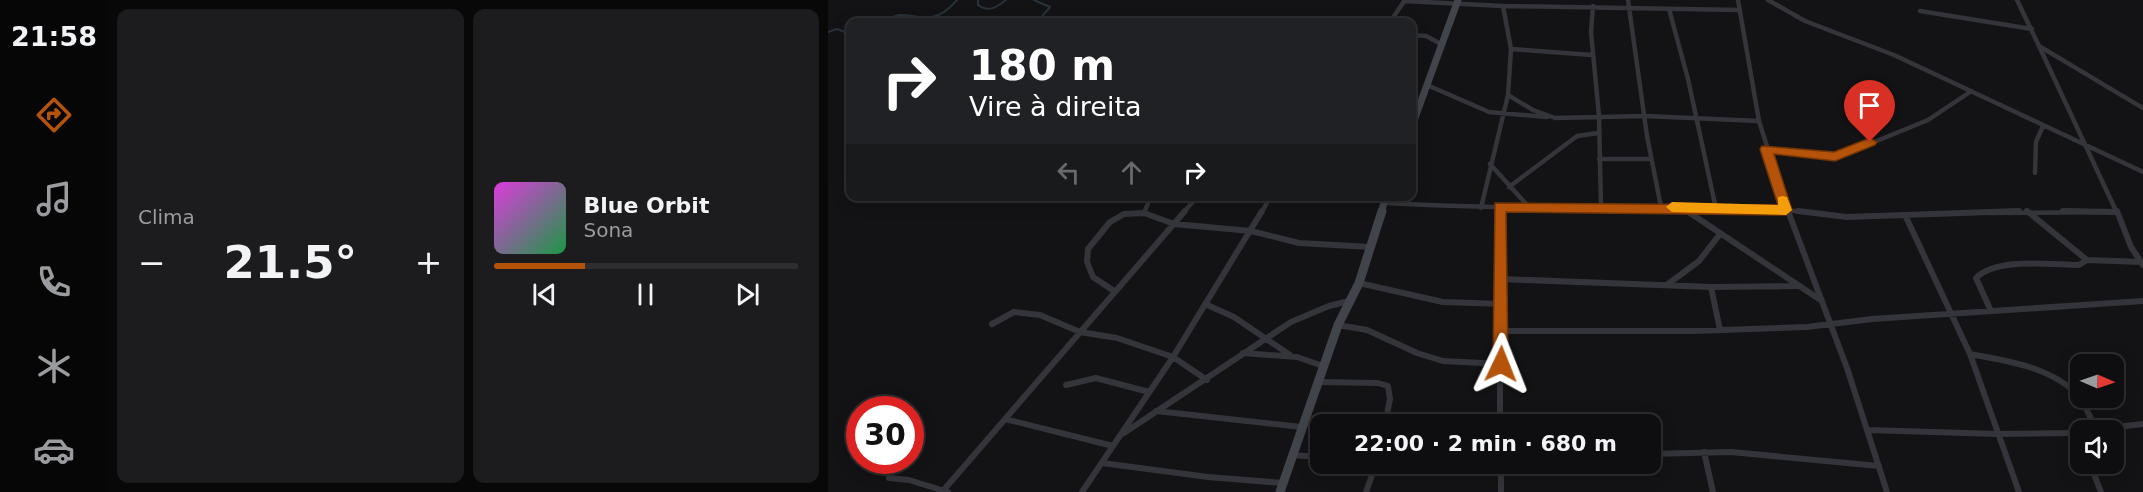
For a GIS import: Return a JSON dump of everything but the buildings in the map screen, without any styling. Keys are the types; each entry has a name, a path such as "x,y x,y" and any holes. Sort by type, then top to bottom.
{"street":[{"path":"1393,18 1405,0 1491,6 1740,10"},
{"path":"1491,0 1491,6"},
{"path":"1563,0 1567,6"},
{"path":"1628,0 1651,159 1661,207"},
{"path":"1738,0 1766,149 1786,210 1823,301 1887,492"},
{"path":"1768,0 1805,21 1894,55 2143,172"},
{"path":"2017,0 2087,146 2131,247 2142,263"},
{"path":"1416,115 1458,2"},
{"path":"1481,208 1508,95 1511,49 1503,6"},
{"path":"1593,6 1592,55 1599,117 1601,208"},
{"path":"1669,9 1688,79 1694,118 1716,209"},
{"path":"1920,11 2032,29"},
{"path":"1416,35 1426,36 1443,45"},
{"path":"2039,46 2143,108"},
{"path":"1511,49 1565,51 1592,55"},
{"path":"1427,85 1460,102 1503,114 1555,118 1645,116 1759,121"},
{"path":"1766,149 1840,156 1928,120 1970,92"},
{"path":"1508,95 1533,110 1555,118"},
{"path":"2035,173 2036,142 2043,126"},
{"path":"1509,187 1577,136 1598,133"},
{"path":"1599,159 1651,159"},
{"path":"1490,164 1528,206"},
{"path":"1144,213 1149,201"},
{"path":"889,478 909,480 945,491 1114,291 1194,201"},
{"path":"1082,492 1173,357 1268,201"},
{"path":"1102,464 1281,488 1338,325 1359,283 1372,248 1385,201"},
{"path":"1397,201 1481,208 1528,206 1786,210 1847,217 1906,217 2027,211 2117,212"},
{"path":"1500,207 1502,304 1500,414"},
{"path":"1680,207 1823,301"},
{"path":"2027,211 2074,252 2087,260 2142,263"},
{"path":"1114,291 1093,277 1088,262 1088,249 1110,222 1124,214 1144,213 1174,224 1251,231 1323,246 1372,248"},
{"path":"1906,217 1970,354 2019,492"},
{"path":"1668,284 1699,261 1720,234"},
{"path":"1991,311 1976,278 1983,271 2000,267 2079,265 2087,260"},
{"path":"1501,279 1711,287 1798,286"},
{"path":"1359,283 1443,302 1502,304"},
{"path":"1711,287 1720,330"},
{"path":"1120,436 1155,411 1207,380 1266,337 1322,307 1350,301"},
{"path":"1502,331 1720,330 1830,325 1872,319 2143,302"},
{"path":"1206,304 1266,337 1290,356"},
{"path":"992,324 1014,312 1032,313 1080,332 1117,338 1173,357 1207,380"},
{"path":"1338,325 1367,330 1417,353 1443,361 1501,364"},
{"path":"1243,353 1290,356 1323,366"},
{"path":"1970,354 1996,358 2043,373 2070,387"},
{"path":"1065,385 1096,378 1149,392"},
{"path":"1317,382 1378,383 1388,386 1390,399 1387,414"},
{"path":"1155,411 1301,427"},
{"path":"1005,419 1113,446"},
{"path":"2124,426 2143,424"},
{"path":"1868,430 1998,434 2070,433"},
{"path":"1661,454 1704,452 1879,466"},
{"path":"1704,452 1713,492"},
{"path":"1292,455 1310,456"},
{"path":"1366,492 1372,474"},
{"path":"1501,474 1501,492"},
{"path":"2094,474 2101,492"}],"waterway":[{"path":"926,18 946,11 957,0"},
{"path":"978,0 978,5 986,9 996,7 1006,0"},
{"path":"1034,0 1050,7 1040,18"},
{"path":"892,18 902,15 926,18"},
{"path":"828,32 837,29 846,32"}],"slow traffic":[{"path":"1672,207 1786,210 1783,201"}],"route":[{"path":"1501,364 1500,207 1627,209 1680,207 1786,210 1766,149 1840,156 1870,142"}]}
